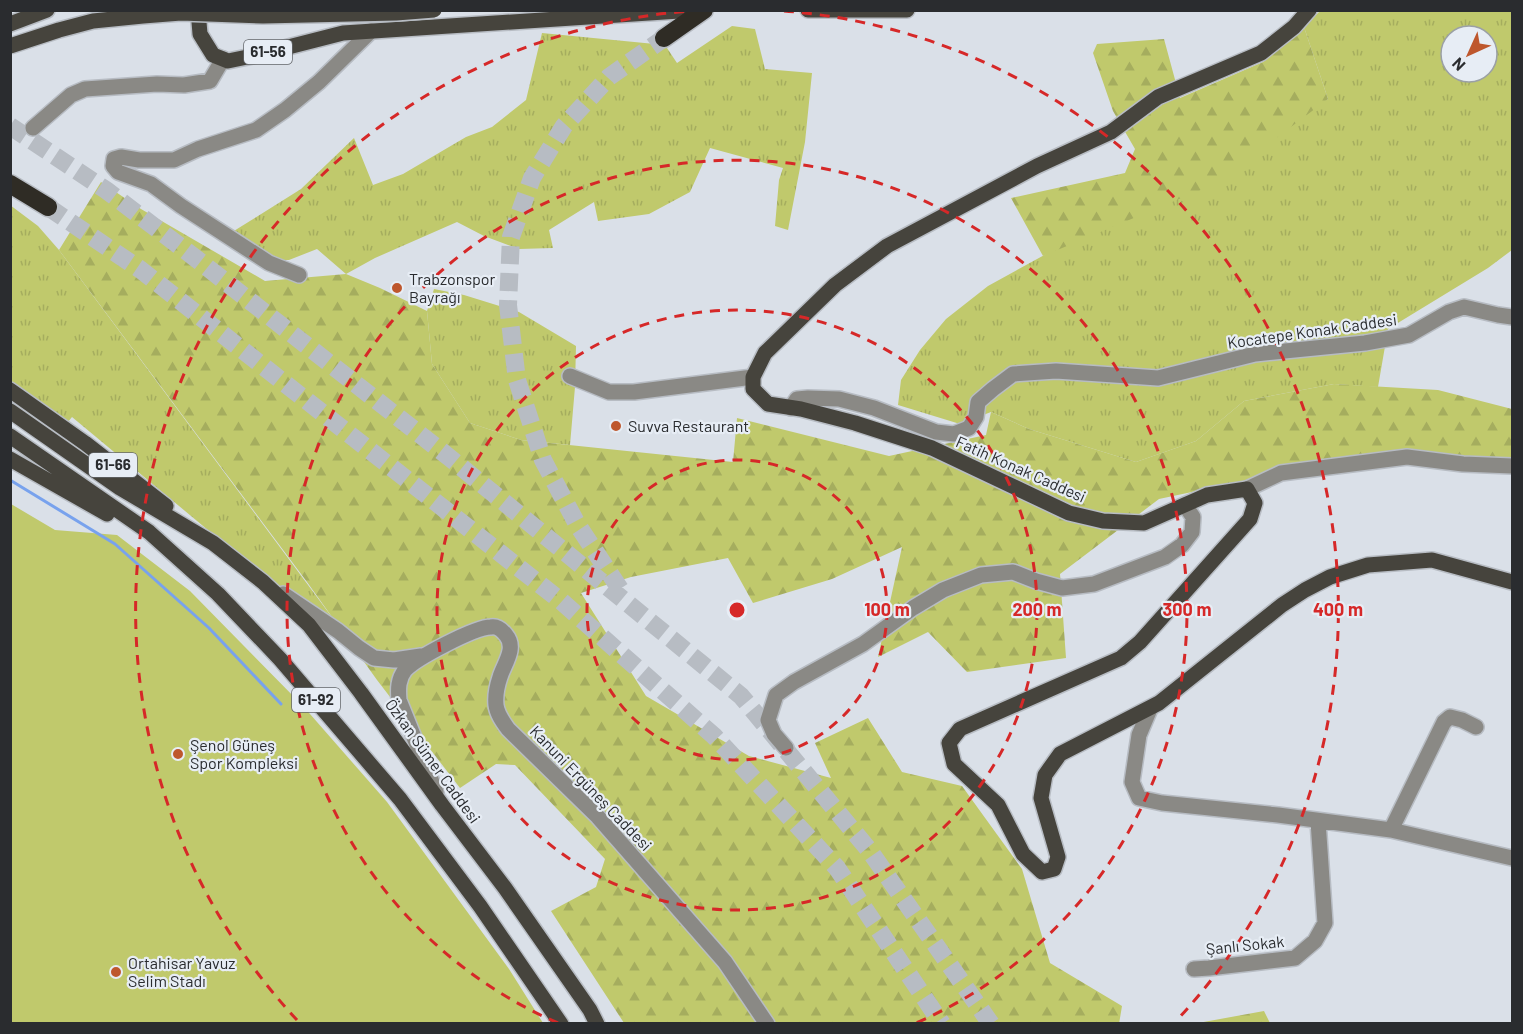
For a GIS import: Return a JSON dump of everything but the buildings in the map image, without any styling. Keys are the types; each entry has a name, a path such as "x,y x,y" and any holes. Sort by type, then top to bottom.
{"highway":[{"path":"664,38 704,10"},
{"path":"10,184 48,207"}],"main road":[{"path":"10,24 47,10"},
{"name":"61-56","path":"198,10 200,34 213,55 228,61 343,33 695,10"},
{"path":"10,46 93,21 143,16 181,13 274,16 434,10"},
{"path":"808,10 907,10"},
{"path":"753,377 765,354 835,285 887,246 1037,166 1111,132 1158,97 1261,53 1294,27 1309,10"},
{"name":"Fatih Konak Caddesi","path":"753,377 753,389 768,404 855,423 932,448 1069,513 1103,521 1144,523 1206,495 1247,489"},
{"name":"Özkan Sümer Caddesi","path":"10,390 85,443 263,582 309,625 362,693 442,806 505,888 597,1023"},
{"name":"Özkan Sümer Caddesi","path":"10,411 120,488 213,543"},
{"name":"61-92","path":"10,435 149,532 218,594 280,659 400,799 480,906 561,1023"},
{"name":"61-92","path":"10,459 106,512 218,594"},
{"path":"1247,489 1255,503 1250,519 1140,642 1121,658 960,729 949,743 954,764 998,805 1023,854 1042,872 1054,868 1058,857 1041,798 1045,775 1060,754 1150,709 1282,605 1305,590 1330,577 1368,565 1432,560 1512,582"}],"street":[{"path":"299,275 270,263 151,184 118,172 113,166 114,159 174,160 198,149 256,130 319,82 371,31"},
{"path":"33,128 71,95 84,89 157,84 184,85 210,81 223,60"},
{"name":"Kocatepe Konak Caddesi","path":"791,408 797,399 839,399 874,408 936,432 954,435 969,428 976,417 978,402 1013,374 1056,371 1158,378 1255,354 1365,343 1409,335 1449,312 1464,307 1512,317"},
{"path":"570,376 609,392 634,392 753,377"},
{"path":"1247,489 1281,473 1407,457 1463,464 1512,466"},
{"path":"786,748 774,734 768,720 776,695 794,682 863,644 913,608 944,590 981,575 1013,572 1062,588 1094,584 1165,557 1182,545 1192,532 1193,517 1185,505"},
{"path":"263,582 338,631 374,658 394,660 424,656"},
{"name":"Kanuni Ergüneş Caddesi","path":"424,656 480,628 493,626 507,635 510,641 510,654 496,690 496,706 508,729 598,817 725,962 767,1023"},
{"path":"424,656 405,670 398,686 399,700 442,806"},
{"path":"1150,709 1139,735 1132,782 1138,798 1162,803 1391,830 1512,858"},
{"path":"1391,830 1444,722 1450,717 1462,720 1476,728"},
{"name":"Şanlı Sokak","path":"1194,969 1294,958 1315,941 1325,923 1318,821"}],"green space":[{"path":"1320,11 1512,11 1512,250 1488,268 1388,329 1378,387 1334,384 1244,401 1196,441 1136,462 1029,429 991,412 960,424 898,405 901,380 920,350 946,319 988,286 1328,99 1304,27"},
{"path":"732,26 755,29 765,69 812,73 805,142 788,230 775,226 779,180 783,168 710,148 690,192 649,214 598,221 594,202 549,230 553,248 519,249 484,236 457,222 375,258 346,274 317,249 289,260 271,260 229,234 301,189 354,138 373,185 403,174 466,137 492,127 526,100 542,33 665,45 677,63"},
{"path":"1304,27 1328,99 1215,184 1043,256 1011,198 1125,173 1135,149 1113,111 1093,53 1097,44 1164,39 1180,98 1263,62"},
{"path":"101,182 141,209 265,281 346,274 427,311 432,364 470,423 521,440 733,462 737,418 889,456 986,435 991,412 1029,429 1136,462 1196,441 1244,401 1334,384 1438,390 1512,409 1512,462 1466,459 1281,473 1159,499 1060,574 1066,658 967,672 928,632 878,657 902,547 832,579 753,603 728,558 631,577 581,593 646,696 749,756 831,778 815,743 868,718 902,772 962,786 1022,869 1050,963 1122,1006 1119,1024 624,1023 551,911 596,887 605,859 515,765 496,764 460,788 377,680 307,582 59,250"},
{"path":"10,205 38,226 59,250 337,624 268,580 72,417 59,433 11,398"},
{"path":"434,289 464,295 519,312 576,346 570,445 521,440 470,423 432,364 427,311"},
{"name":"Şenol Güneş Spor Kompleksi","path":"11,504 55,530 117,535 190,591 303,706 387,802 509,969 543,1023 11,1023"},
{"path":"1264,1011 1270,1023 1198,1023"}],"waterway":[{"path":"10,480 115,544 209,628 281,704"}],"tunnel":[{"path":"620,589 577,524 543,460 517,380 508,305 511,237 532,178 564,126 609,77 664,38"},
{"path":"10,126 106,190 194,257 450,458 741,696 869,850 991,1024"},
{"path":"48,207 141,270 561,601 714,736 837,868 942,1024"}],"place":[{"name":"Trabzonspor Bayrağı","path":"397,288"},
{"name":"Suvva Restaurant","path":"616,426"},
{"name":"Şenol Güneş Spor Kompleksi","path":"178,754"},
{"name":"Ortahisar Yavuz Selim Stadı","path":"116,972"}]}
